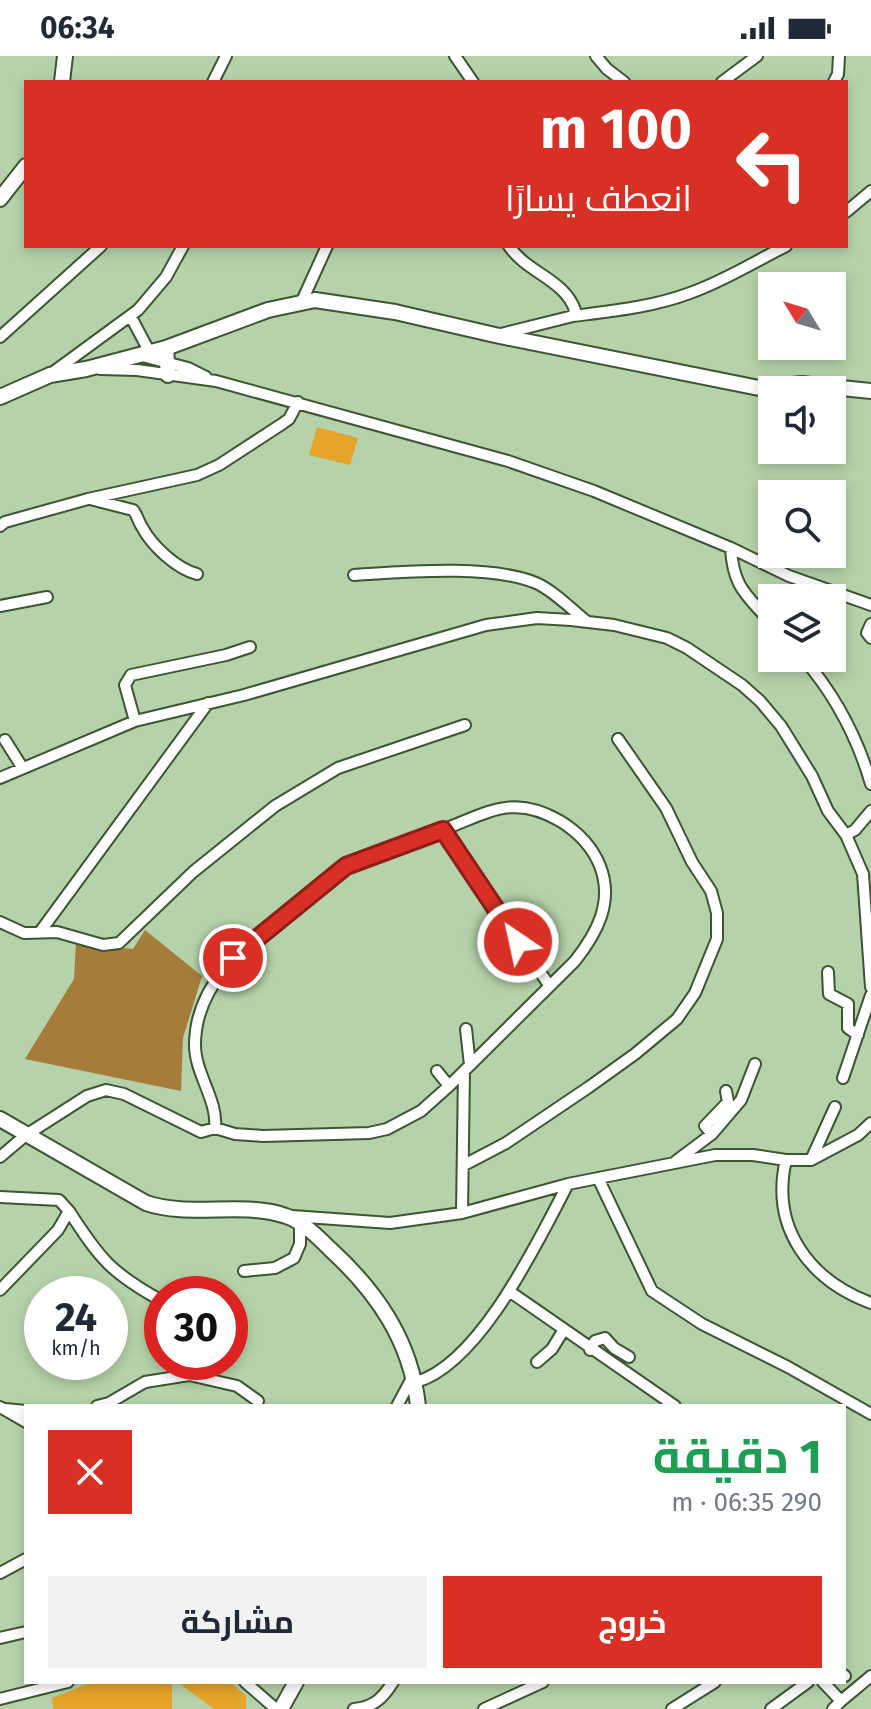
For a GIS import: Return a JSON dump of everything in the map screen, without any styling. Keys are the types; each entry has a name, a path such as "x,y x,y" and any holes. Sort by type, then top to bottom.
{"main road":[{"path":"62,80 65,56"},
{"path":"0,199 24,169"},
{"path":"0,397 50,375 86,369 149,351 168,362 256,314 302,301 331,301 369,307 759,388 802,384 871,391"},
{"path":"0,1119 136,1197 161,1208 245,1210 286,1216 300,1224 322,1241 369,1288 396,1330 414,1379 418,1404"},
{"path":"278,1709 295,1684"}],"street":[{"path":"214,80 226,56"},
{"path":"455,56 472,80"},
{"path":"596,56 621,80"},
{"path":"725,80 757,56"},
{"path":"835,80 839,56"},
{"path":"848,210 871,191"},
{"path":"0,337 99,248"},
{"path":"50,375 83,348 131,317 151,297 182,248"},
{"path":"302,301 326,248"},
{"path":"511,248 530,269 568,296 575,310 573,316"},
{"path":"495,335 522,326 687,295 782,248"},
{"path":"131,317 149,351"},
{"path":"132,356 168,362 216,381 508,461 564,480 731,548 789,576 866,603"},
{"path":"86,369 137,370 168,362"},
{"path":"2,522 209,470 289,419 298,402"},
{"path":"88,499 133,510 145,533 183,569 197,574"},
{"path":"731,548 733,574 758,607"},
{"path":"354,575 443,571 508,576 540,585 588,622"},
{"path":"858,587 866,603"},
{"path":"0,606 47,597"},
{"path":"0,778 135,721 486,625 537,618 642,630 687,648 742,685 781,726 867,876 871,987"},
{"path":"871,624 867,633 871,638"},
{"path":"135,721 125,685 131,675 250,647"},
{"path":"815,672 856,736 871,784"},
{"path":"40,932 208,703"},
{"path":"0,922 24,933 57,932 103,945 119,943 193,872 275,806 338,768 465,725"},
{"path":"464,1165 506,1143 589,1087 677,1019 695,993 717,939 717,913 711,891 692,862 666,808 618,739"},
{"path":"5,740 22,767"},
{"path":"0,1157 26,1135 87,1096 106,1090 124,1094 195,1130 208,1132 215,1128 235,1134 263,1136 369,1133 387,1129 421,1111 575,961 600,924 605,880 589,845 573,829 533,808 491,810 335,873 233,958 204,1000 196,1030 195,1050 217,1115 215,1128"},
{"path":"846,835 855,830 871,811"},
{"path":"443,830 549,985"},
{"path":"828,972 829,994 848,1004 848,1028 858,1035"},
{"path":"843,1078 871,995"},
{"path":"462,1213 466,1029"},
{"path":"671,1164 712,1134 741,1100 755,1064"},
{"path":"437,1071 449,1086"},
{"path":"712,1134 705,1126 728,1102 726,1091"},
{"path":"811,1160 835,1107"},
{"path":"286,1216 374,1224 462,1213 568,1184 729,1154 811,1160 858,1135 871,1123"},
{"path":"786,1160 782,1212 802,1252 810,1265 854,1296 871,1303"},
{"path":"598,1178 652,1291 702,1324 788,1367 871,1414"},
{"path":"398,1404 414,1379 443,1370 460,1354 509,1291 568,1184"},
{"path":"0,1197 59,1200 107,1265 144,1291"},
{"path":"0,1290 58,1230 69,1211"},
{"path":"244,1271 275,1268 294,1258 300,1244 300,1224"},
{"path":"509,1291 672,1404"},
{"path":"537,1362 552,1349 563,1331"},
{"path":"590,1350 595,1341 605,1338 629,1357"},
{"path":"117,1402 145,1382 189,1375 237,1386 258,1401"},
{"path":"1,1408 24,1411"},
{"path":"1,1408 24,1421"},
{"path":"0,1573 24,1560"},
{"path":"0,1638 24,1632"},
{"path":"824,1684 837,1705 871,1676"},
{"path":"0,1699 60,1684"},
{"path":"247,1684 278,1709"},
{"path":"354,1709 375,1704 391,1684"},
{"path":"484,1709 539,1684"},
{"path":"672,1709 712,1684"},
{"path":"771,1709 805,1684"}],"shaded area":[{"path":"317,427 358,438 350,465 309,455"},
{"path":"145,930 202,976 183,1038 181,1091 25,1059 74,979 76,943 133,949"},
{"path":"88,1684 172,1684 172,1709 53,1709 52,1698"},
{"path":"180,1684 232,1684 246,1696 246,1709 214,1709"}],"route":[{"path":"233,958 346,866 443,830 518,942"}]}
